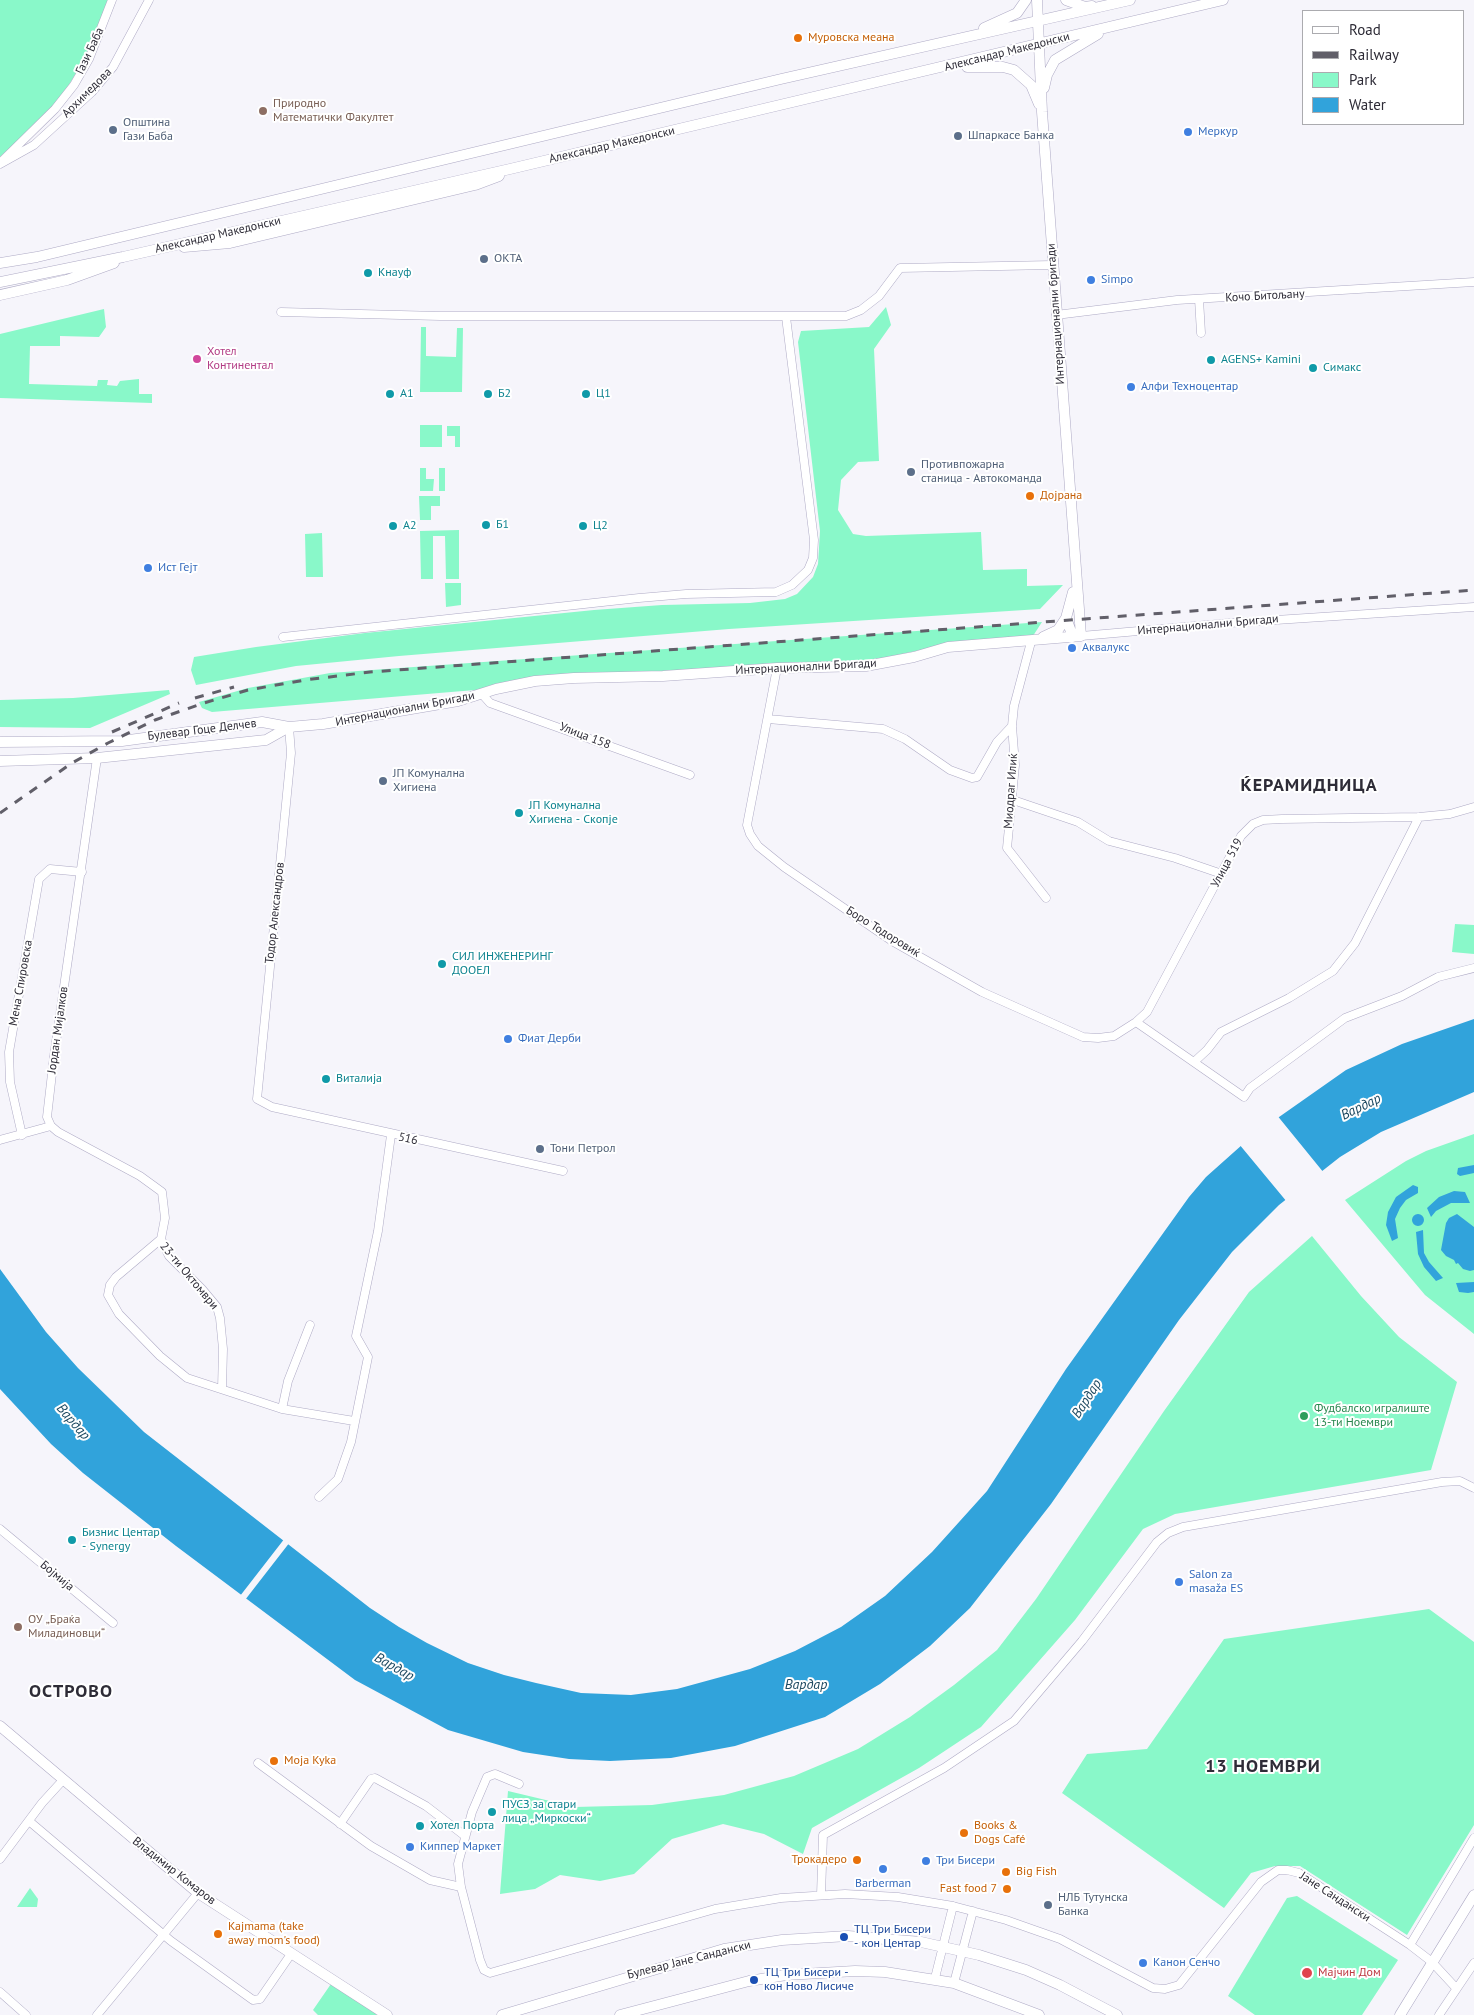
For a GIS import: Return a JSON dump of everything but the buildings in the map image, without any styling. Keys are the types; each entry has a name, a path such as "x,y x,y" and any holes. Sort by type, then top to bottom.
{"street":[{"name":"Гази Баба","path":"0,164 55,109 74,85 88,59 112,0"},
{"name":"Архимедова","path":"0,164 34,145 92,92 113,67 149,0"},
{"path":"965,37 1017,13 1026,0"},
{"name":"Интернационални бригади","path":"1038,0 1041,98 1075,584 1077,637"},
{"path":"1066,0 1085,7 1125,1"},
{"name":"Александар Македонски","path":"0,282 171,246 186,248 230,243 475,186 510,169 1223,0"},
{"name":"Александар Македонски","path":"0,263 38,257 965,37 1125,1"},
{"path":"1041,98 1047,75 1055,60 1112,26"},
{"path":"929,71 977,66 1014,70 1031,85 1042,112"},
{"path":"0,295 100,270 123,257"},
{"path":"281,312 411,316 846,316 862,310 879,296 900,268 1052,265"},
{"name":"Кочо Битољану","path":"1056,315 1199,300 1474,282"},
{"path":"1199,300 1201,333"},
{"path":"282,637 640,598 686,594 776,592 792,585 808,570 813,558 814,540 786,317"},
{"name":"Интернационални бригади","path":"1066,618 1075,584"},
{"name":"Интернационални Бригади","path":"289,727 377,716 458,701 513,685 555,680 647,677 776,668 866,666 914,657 948,647 1032,642 1230,623 1474,607"},
{"path":"1032,642 1058,630 1066,618 1077,637"},
{"name":"Миодраг Илиќ","path":"1032,642 1014,706 1012,726 1015,765 1013,800 1006,848 1046,898"},
{"name":"Боро Тодоровиќ","path":"776,668 748,825 750,834 758,846 784,867 892,941 982,992 1072,1034 1098,1038 1114,1036 1136,1022"},
{"name":"Улица 158","path":"482,694 490,702 690,776"},
{"path":"768,719 882,729 905,739 950,770 972,778 977,777 996,742 1012,726"},
{"name":"Булевар Гоце Делчев","path":"0,742 122,741 262,722 289,727"},
{"name":"Булевар Гоце Делчев","path":"0,761 97,758 266,740 289,727"},
{"name":"Тодор Александров","path":"257,1099 291,753 289,727"},
{"name":"Јордан Мијалков","path":"51,1126 47,1117 54,1056 82,872 88,807 97,758"},
{"path":"1013,800 1078,822 1109,842 1176,858 1222,874"},
{"name":"Улица 519","path":"1136,1022 1147,1012 1244,832 1253,824 1263,820 1419,817 1450,814 1474,807"},
{"path":"1194,1062 1207,1050 1221,1032 1289,998 1333,971 1355,942 1419,817"},
{"name":"Мена Спировска","path":"22,1135 10,1082 9,1052 39,879 50,869 82,872"},
{"path":"1136,1022 1244,1097 1250,1088 1345,1018 1402,996 1438,977 1474,968"},
{"name":"516","path":"257,1099 272,1108 563,1171"},
{"path":"0,1140 51,1126 140,1176 162,1192 165,1218 162,1239"},
{"path":"319,1497 338,1479 351,1442 368,1357 356,1336 378,1231 391,1135"},
{"name":"23-ти Октомври","path":"222,1389 223,1349 220,1318 216,1307 202,1289 169,1256 162,1239 116,1277 110,1285 108,1295 119,1314 160,1356 187,1378 282,1409 354,1421"},
{"path":"282,1409 288,1381 310,1325"},
{"path":"821,1895 823,1835 944,1768 1014,1721 1082,1640 1157,1542 1168,1533 1183,1527 1442,1482 1460,1481 1474,1488"},
{"name":"Бојмија","path":"0,1529 113,1623"},
{"name":"Владимир Комаров","path":"0,1726 198,1893 381,2013"},
{"path":"258,1763 371,1846 430,1880 461,1887 458,1864 465,1836 487,1776 495,1774 519,1784"},
{"path":"340,1824 371,1779 375,1778 419,1802 465,1836"},
{"path":"0,1859 63,1780"},
{"path":"29,1821 164,1935 257,2001 291,1954"},
{"path":"1410,1945 1474,1838"},
{"name":"Јане Сандански","path":"461,1887 480,1960 484,1970 490,1973 715,1909 781,1898 821,1895 898,1897 974,1911 1034,1928 1110,1964 1153,1988 1166,1989 1179,1985 1262,1882 1278,1870 1299,1873 1410,1945 1432,1962 1456,1988"},
{"path":"97,2015 198,1893"},
{"path":"1400,2015 1474,1895"},
{"path":"935,1978 953,1906"},
{"path":"954,1983 974,1911"},
{"name":"Булевар Јане Сандански","path":"502,2015 692,1957 751,1944 813,1937 848,1936 888,1938 962,1951 1026,1970 1117,2015"},
{"path":"1439,2015 1474,1962"},
{"path":"620,2015 719,1988 786,1975 855,1971 885,1972 935,1978 954,1983 1038,2015"},
{"path":"0,1992 26,2015"}],"green space":[{"path":"0,0 110,0 81,65 64,93 45,116 0,157"},
{"path":"886,307 891,325 874,349 879,461 858,462 841,480 838,510 853,534 866,536 981,532 983,570 1027,569 1027,586 1063,585 1040,609 729,629 399,656 296,666 196,685 191,670 194,657 256,647 365,633 594,610 662,605 750,603 785,599 797,594 813,577 818,564 820,531 798,342 801,331 869,327"},
{"path":"104,309 106,327 99,337 60,336 60,346 30,346 29,384 97,386 98,380 108,380 107,385 117,386 120,381 139,379 139,394 152,394 152,403 0,398 0,334"},
{"path":"421,327 426,327 426,356 456,357 457,328 463,328 462,392 420,392"},
{"path":"420,425 442,425 442,447 420,447"},
{"path":"447,426 460,426 460,447 455,447 455,436 447,436"},
{"path":"420,468 426,468 426,479 434,479 433,491 420,491"},
{"path":"439,468 445,468 445,491 439,491"},
{"path":"419,496 440,496 440,506 431,506 431,520 420,520"},
{"path":"459,530 459,579 446,579 445,536 433,536 433,579 421,579 420,531"},
{"path":"322,533 323,577 306,577 305,534"},
{"path":"445,583 461,583 461,605 446,607"},
{"path":"1042,622 1031,639 944,645 879,659 212,712 202,708 199,702 248,688 330,673"},
{"path":"169,690 170,694 90,728 0,727 0,700 73,698"},
{"path":"1455,924 1474,925 1474,954 1452,952"},
{"path":"1474,1134 1474,1334 1425,1295 1345,1200 1406,1161 1426,1151"},
{"path":"1312,1236 1361,1296 1399,1337 1457,1382 1431,1470 1175,1514 1143,1529 1075,1620 981,1727 919,1768 812,1828 803,1854 764,1834 723,1824 672,1839 634,1874 600,1881 560,1875 535,1889 500,1894 508,1791 575,1807 652,1805 724,1795 794,1776 858,1749 910,1717 954,1685 997,1650 1036,1599 1164,1411 1249,1292"},
{"path":"1429,1609 1474,1642 1474,1825 1407,1935 1300,1866 1275,1866 1251,1873 1224,1908 1062,1793 1087,1754 1147,1749 1224,1639"},
{"path":"30,1888 38,1899 37,1907 17,1907"},
{"name":"Мајчин Дом","path":"1297,1896 1398,1960 1362,2015 1255,2015 1228,1996 1287,1898"},
{"path":"333,1981 378,2010 376,2015 318,2015 313,2010"}],"water":[{"name":"Вардар","path":"1474,1019 1474,1092 1381,1132 1340,1157 1279,1205 1232,1252 1179,1320 1051,1504 970,1608 930,1646 880,1684 825,1717 735,1746 671,1758 610,1761 569,1759 523,1752 448,1730 355,1680 176,1546 83,1473 51,1444 0,1389 0,1269 46,1332 78,1368 144,1432 370,1608 399,1627 468,1663 536,1683 581,1693 631,1695 677,1689 750,1669 795,1651 841,1627 885,1596 932,1552 987,1491 1066,1369 1189,1197 1206,1177 1252,1136 1346,1070 1402,1044"},
{"path":"1474,1165 1474,1173 1460,1176 1457,1174 1458,1168"},
{"path":"1413,1185 1418,1187 1418,1193 1406,1200 1400,1208 1395,1219 1398,1238 1392,1241 1386,1225 1388,1212 1396,1197"},
{"path":"1454,1191 1465,1192 1470,1203 1451,1203 1436,1211 1431,1217 1427,1208 1439,1197"},
{"path":"1418,1214 1424,1220 1418,1226 1412,1220"},
{"path":"1457,1214 1474,1227 1474,1270 1463,1269 1441,1250 1446,1223 1449,1218"},
{"path":"1423,1230 1424,1253 1443,1278 1436,1281 1424,1267 1418,1254 1416,1232"},
{"path":"1474,1282 1474,1292 1468,1293 1459,1292 1456,1283"}],"pier":[{"path":"1276,1114 1324,1173 1287,1202 1239,1144"},
{"path":"285,1538 290,1542 245,1600 240,1596"}],"railway":[{"path":"0,813 72,763 155,720 248,690 305,680 370,672 1474,590"},
{"path":"195,698 234,687"},
{"path":"112,732 179,703"}],"place":[{"name":"Муровска меана","path":"798,38"},
{"name":"Природно Математички Факултет","path":"263,111"},
{"name":"Општина Гази Баба","path":"113,130"},
{"name":"Меркур","path":"1188,132"},
{"name":"Шпаркасе Банка","path":"958,136"},
{"name":"ОКТА","path":"484,259"},
{"name":"Кнауф","path":"368,273"},
{"name":"Simpo","path":"1091,280"},
{"name":"Хотел Континентал","path":"197,359"},
{"name":"AGENS+ Kamini","path":"1211,360"},
{"name":"Симакс","path":"1313,368"},
{"name":"Алфи Техноцентар","path":"1131,387"},
{"name":"А1","path":"390,394"},
{"name":"Б2","path":"488,394"},
{"name":"Ц1","path":"586,394"},
{"name":"Противпожарна станица - Автокоманда","path":"911,472"},
{"name":"Дојрана","path":"1030,496"},
{"name":"Б1","path":"486,525"},
{"name":"А2","path":"393,526"},
{"name":"Ц2","path":"583,526"},
{"name":"Ист Гејт","path":"148,568"},
{"name":"Аквалукс","path":"1072,648"},
{"name":"ЈП Комунална Хигиена","path":"383,781"},
{"name":"ЈП Комунална Хигиена - Скопје","path":"519,813"},
{"name":"СИЛ ИНЖЕНЕРИНГ ДООЕЛ","path":"442,964"},
{"name":"Фиат Дерби","path":"508,1039"},
{"name":"Виталија","path":"326,1079"},
{"name":"Тони Петрол","path":"540,1149"},
{"name":"Фудбалско игралиште 13-ти Ноември","path":"1304,1416"},
{"name":"Бизнис Центар - Synergy","path":"72,1540"},
{"name":"Salon za masaža ES","path":"1179,1582"},
{"name":"ОУ „Браќа Миладиновци“","path":"18,1627"},
{"name":"Moja Kyka","path":"274,1761"},
{"name":"ПУСЗ за стари лица „Миркоски“","path":"492,1812"},
{"name":"Хотел Порта","path":"420,1826"},
{"name":"Books & Dogs Café","path":"964,1833"},
{"name":"Киппер Маркет","path":"410,1847"},
{"name":"Трокадеро","path":"857,1860"},
{"name":"Три Бисери","path":"926,1861"},
{"name":"Barberman","path":"883,1869"},
{"name":"Big Fish","path":"1006,1872"},
{"name":"Fast food 7","path":"1007,1889"},
{"name":"НЛБ Тутунска Банка","path":"1048,1905"},
{"name":"Kajmama (take away mom's food)","path":"218,1934"},
{"name":"ТЦ Три Бисери - кон Центар","path":"844,1937"},
{"name":"Канон Сенчо","path":"1143,1963"},
{"name":"Мајчин Дом","path":"1307,1973"},
{"name":"ТЦ Три Бисери - кон Ново Лисиче","path":"754,1980"}],"district":[{"name":"ЌЕРАМИДНИЦА","path":"1309,786"},
{"name":"ОСТРОВО","path":"71,1692"},
{"name":"13 НОЕМВРИ","path":"1263,1767"}]}
